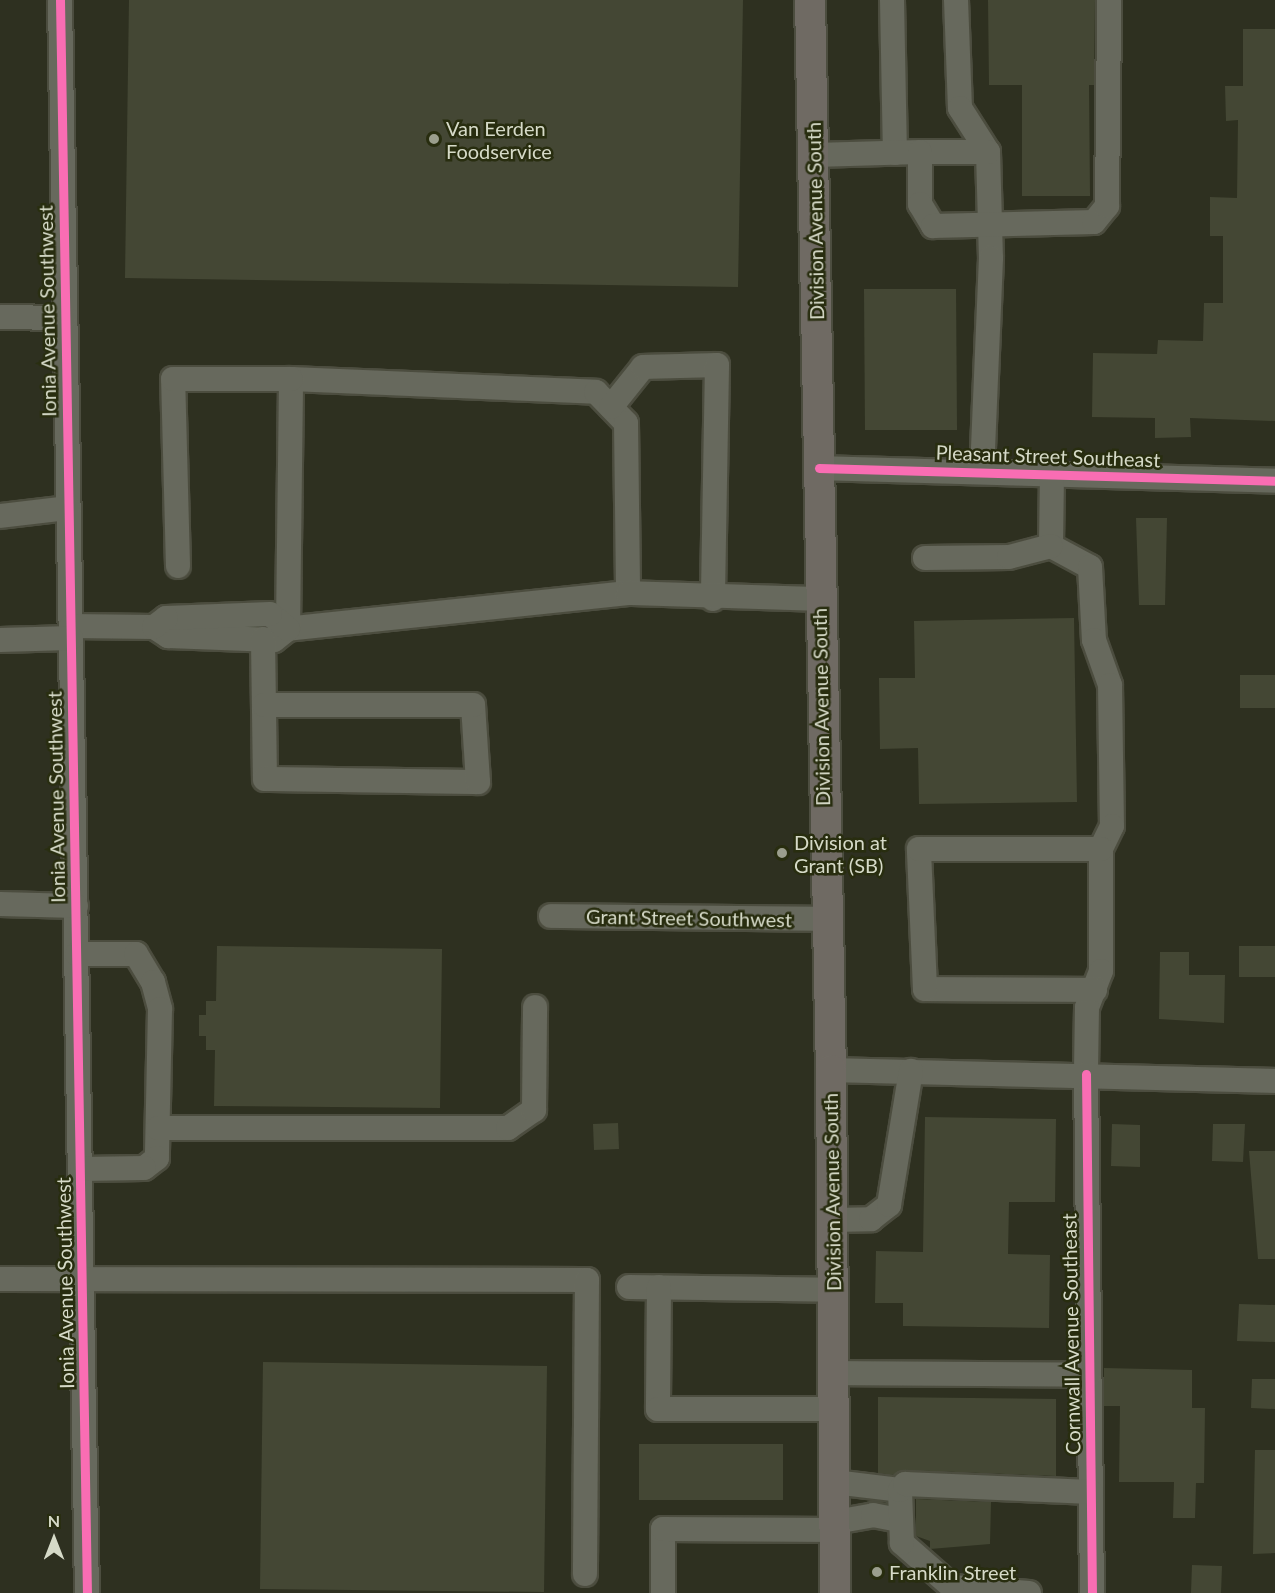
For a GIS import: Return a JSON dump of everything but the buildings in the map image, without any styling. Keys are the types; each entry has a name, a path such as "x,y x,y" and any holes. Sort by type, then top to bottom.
{"main road":[{"name":"Division Avenue South","path":"810,0 819,468 819,599 831,1070 835,1593"}],"street":[{"name":"Ionia Avenue Southwest","path":"60,0 64,318 84,1280 87,1593"},
{"path":"892,0 895,153"},
{"path":"956,0 960,108 988,152 990,226 982,471"},
{"path":"920,153 920,204 933,226 1094,222 1107,206 1109,0"},
{"path":"814,155 988,152"},
{"path":"0,318 64,318"},
{"path":"610,407 643,368 717,365 713,599"},
{"path":"178,566 173,379 291,379 596,392 626,423 628,593"},
{"path":"288,629 291,379"},
{"name":"Pleasant Street Southeast","path":"819,468 1275,481"},
{"path":"1051,546 1052,474"},
{"path":"0,516 68,508"},
{"path":"925,558 1009,557 1051,546 1090,567 1094,640 1110,685 1112,826 1101,849 919,849 925,989 1095,990"},
{"path":"154,627 168,636 274,640 288,629 628,593 713,599 819,599"},
{"path":"0,639 154,627 166,618 270,614 288,629"},
{"path":"263,639 265,779 478,782 473,705 264,705"},
{"name":"Cornwall Avenue Southeast","path":"1092,1593 1086,1074 1087,1007 1101,971 1101,849"},
{"path":"0,904 76,906"},
{"name":"Grant Street Southwest","path":"551,916 826,919"},
{"path":"77,954 136,954 153,982 160,1009 157,1158 144,1168 82,1169"},
{"path":"158,1128 508,1128 534,1110 535,1007"},
{"path":"831,1070 1086,1074 1275,1081"},
{"path":"832,1220 871,1219 889,1205 911,1071"},
{"path":"0,1279 586,1280 585,1574"},
{"path":"629,1287 833,1290"},
{"path":"659,1287 658,1409 834,1409"},
{"path":"834,1373 1089,1375"},
{"path":"834,1482 900,1490"},
{"path":"1029,1593 952,1587 902,1543 898,1520 900,1490 905,1484 1091,1492"},
{"path":"663,1593 663,1529 835,1526 873,1515 898,1520"}],"cycle path":[{"path":"60,0 87,1593"},
{"path":"819,468 1275,481"},
{"path":"1086,1074 1092,1593"}],"place":[{"name":"Van Eerden Foodservice","path":"434,139"},
{"name":"Division at Grant (SB)","path":"782,853"},
{"name":"Franklin Street","path":"877,1572"}]}
